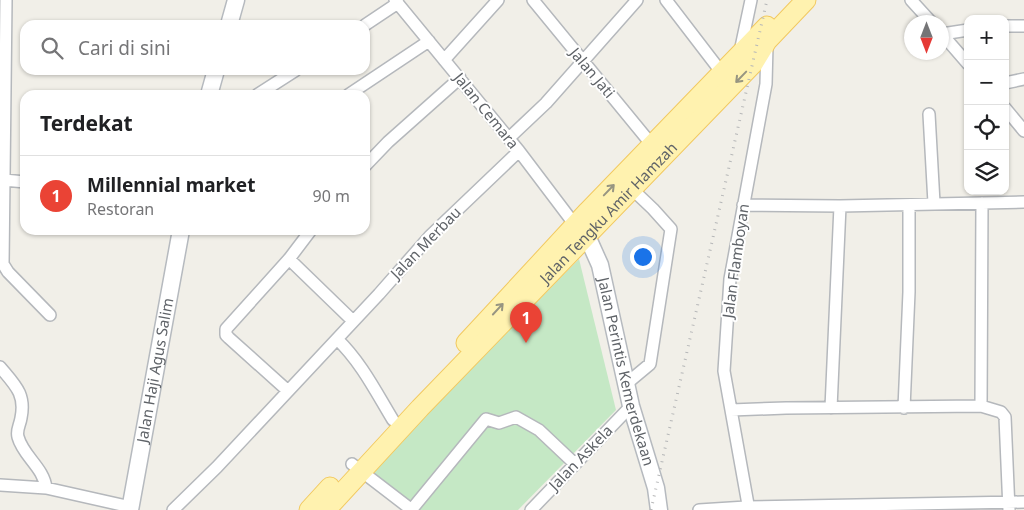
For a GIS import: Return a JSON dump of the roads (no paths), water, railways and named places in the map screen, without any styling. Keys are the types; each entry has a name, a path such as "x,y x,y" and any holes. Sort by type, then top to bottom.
{"main road":[{"name":"Jalan Tengku Amir Hamzah","path":"309,510 357,467 582,230 652,145 790,0"},
{"name":"Jalan Tengku Amir Hamzah","path":"326,510 393,420 582,230 632,189 752,64 767,41 806,0"}],"street":[{"path":"6,0 2,123 4,180 3,264 8,272 50,315"},
{"path":"230,20 236,0"},
{"path":"444,60 498,0"},
{"name":"Jalan Jati","path":"533,0 652,145"},
{"path":"509,138 546,103 637,0"},
{"path":"666,0 722,73"},
{"path":"739,55 751,0"},
{"path":"910,0 924,15"},
{"path":"370,21 396,2"},
{"name":"Jalan Cemara","path":"396,2 509,138 582,230"},
{"path":"1009,26 1024,26"},
{"path":"949,33 964,31"},
{"path":"355,90 428,41"},
{"name":"Jalan Flamboyan","path":"748,508 724,371 730,279 766,84 767,41"},
{"path":"949,42 965,60"},
{"path":"210,90 215,75"},
{"path":"265,90 288,75"},
{"path":"370,161 388,142 460,78"},
{"path":"1009,82 1024,79"},
{"path":"1009,113 1024,131"},
{"path":"929,114 934,203"},
{"name":"Jalan Merbau","path":"173,510 217,467 430,236 519,151"},
{"path":"4,180 20,182"},
{"path":"626,384 650,364 672,228 632,189"},
{"path":"743,205 840,206 1024,202"},
{"path":"981,406 982,203"},
{"path":"904,408 910,205"},
{"path":"831,408 840,206"},
{"name":"Jalan Perintis Kemerdekaan","path":"582,230 600,265 631,406 656,488 659,510"},
{"name":"Jalan Haji Agus Salim","path":"130,508 180,235"},
{"path":"288,391 226,335 226,329 289,259 307,235"},
{"path":"289,259 353,321"},
{"path":"337,339 366,374 393,420"},
{"path":"0,367 21,394 24,405 17,431 18,439 45,479 46,488"},
{"name":"Jalan Askela","path":"531,510 631,406"},
{"path":"731,410 981,406 1001,412 1005,417 1009,506"},
{"path":"357,467 412,510 486,418 499,423 516,416 539,430 575,464"},
{"path":"0,485 46,488 130,508"},
{"path":"699,510 1009,506 1024,502"}],"railway":[{"path":"651,510 767,0"}],"place":[{"name":"Millennial market","path":"526,343"}]}
